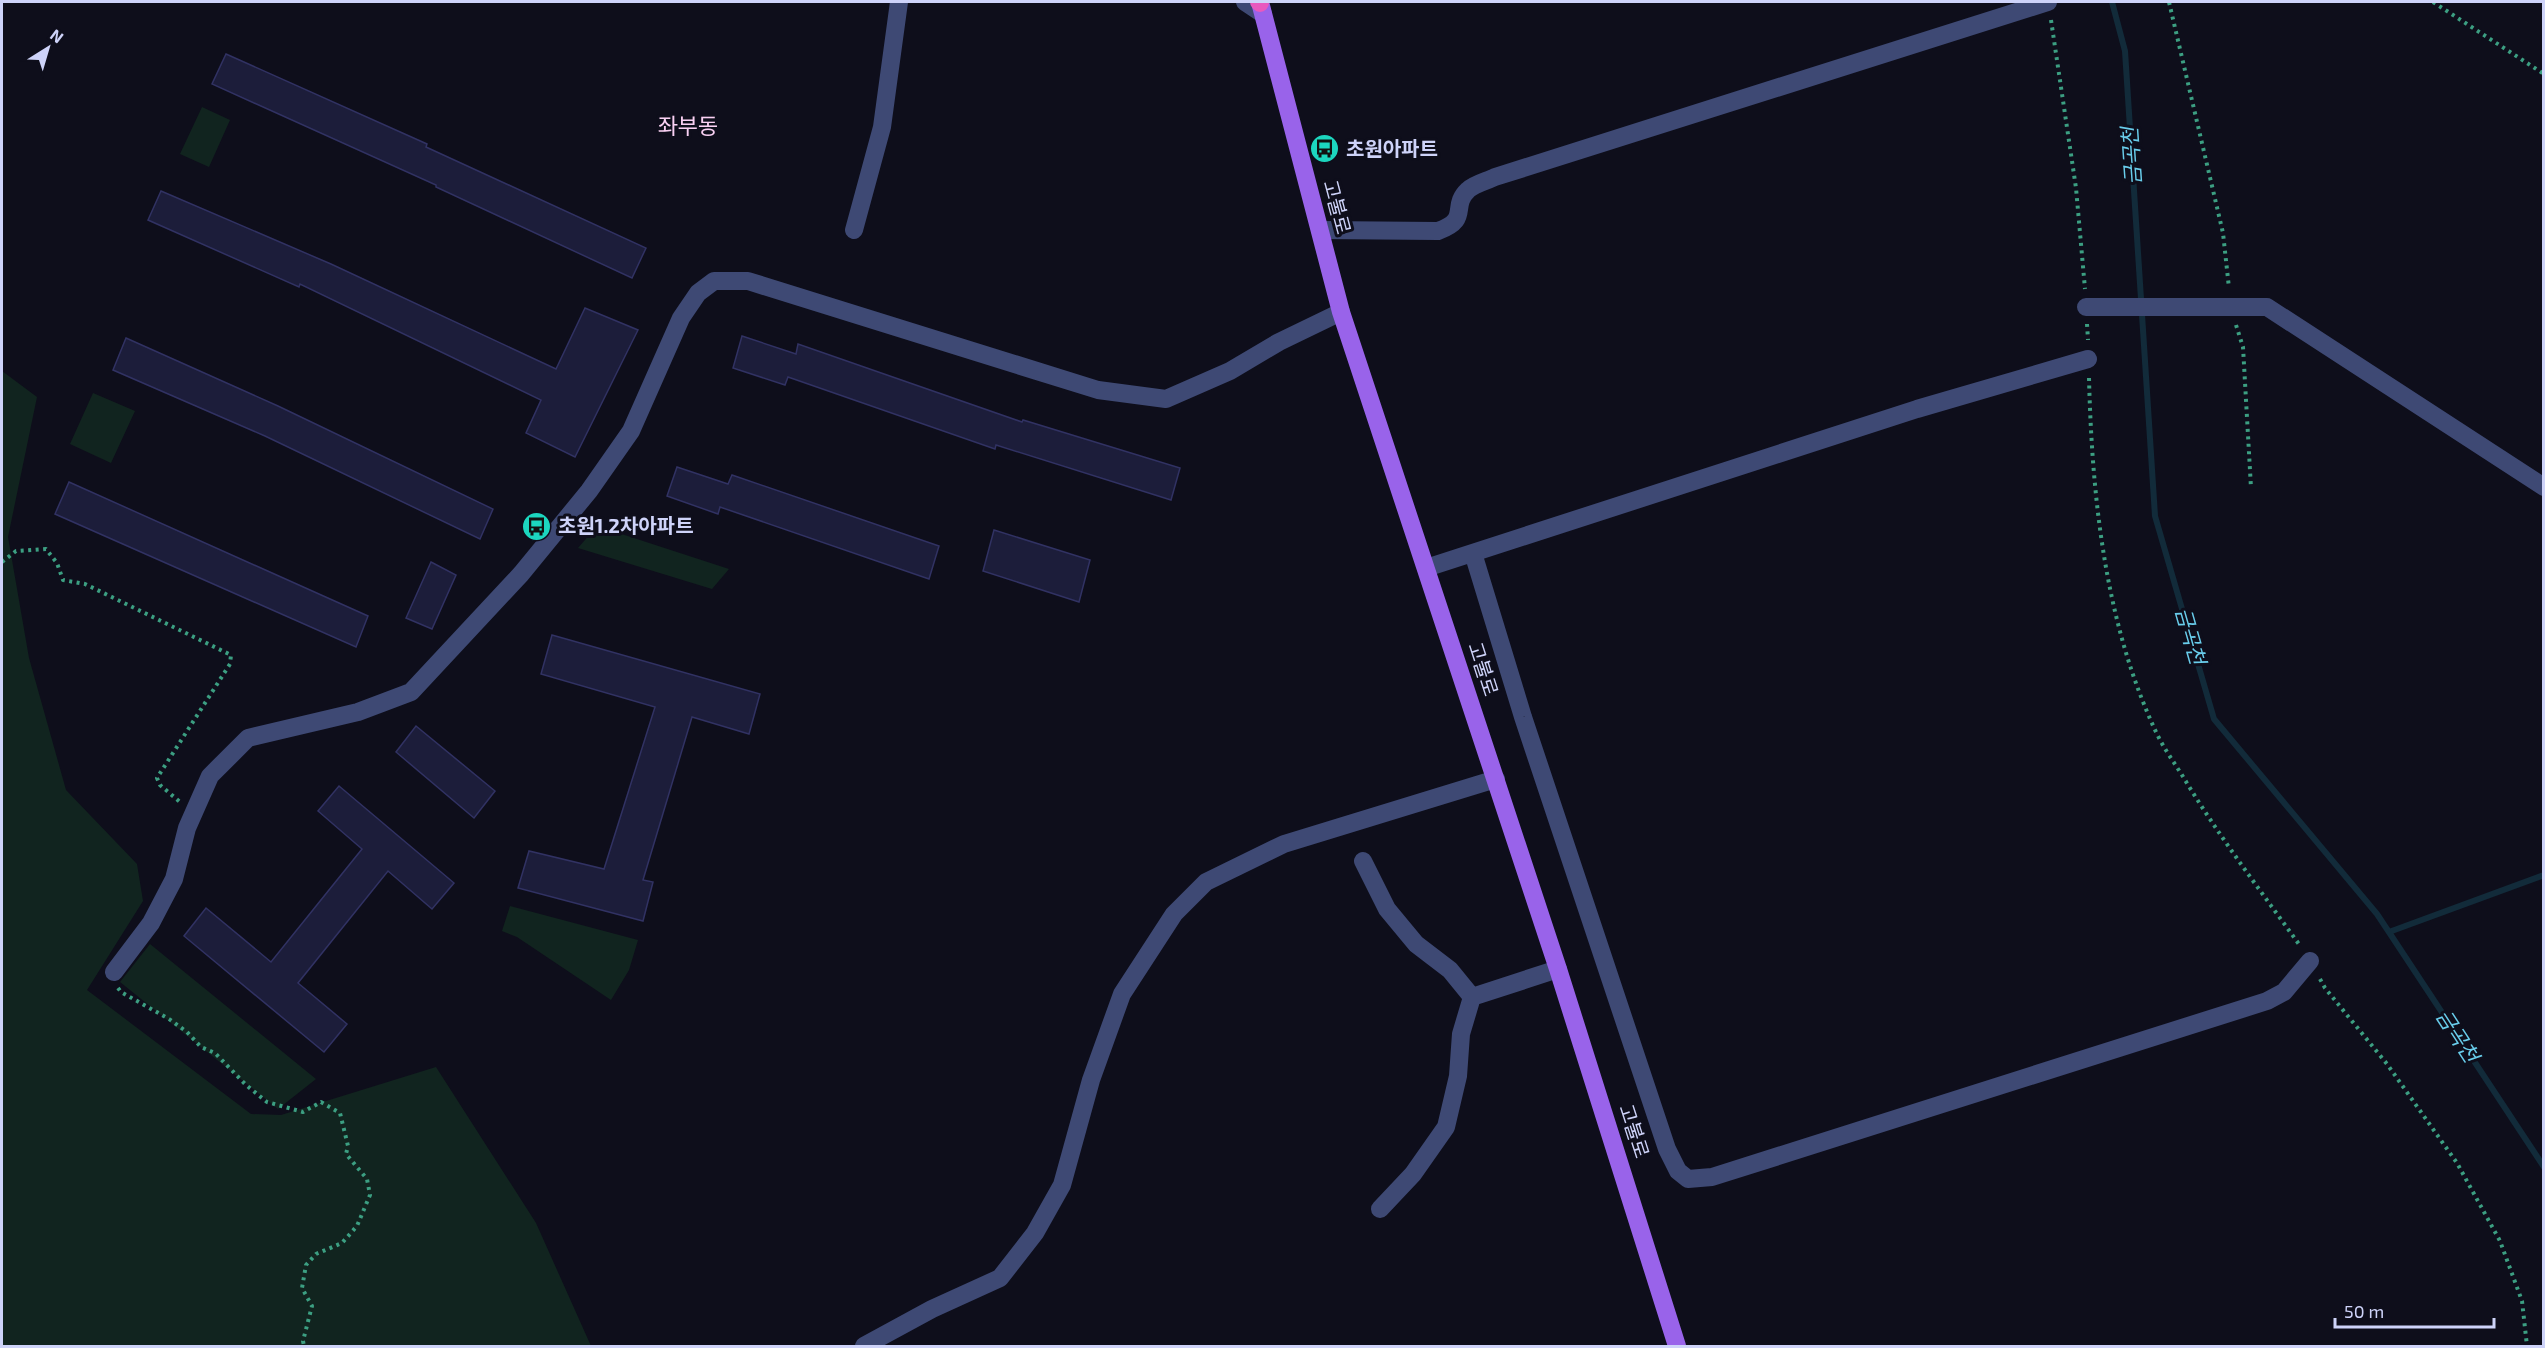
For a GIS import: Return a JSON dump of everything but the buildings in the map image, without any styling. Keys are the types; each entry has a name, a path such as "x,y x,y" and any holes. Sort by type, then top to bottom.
{"main road":[{"name":"고불로","path":"1258,4 1341,312 1558,969 1677,1347"}],"street":[{"path":"854,230 882,127 899,2"},
{"path":"1320,230 1438,231 1452,226 1457,219 1462,198 1469,189 1495,177 2048,2"},
{"path":"114,972 151,923 174,879 194,813 210,776 248,738 358,712 411,692 521,574 589,491 631,431 681,318 698,293 714,281 748,281 1098,390 1166,399 1230,370 1279,342 1341,312"},
{"path":"2086,307 2197,309 2267,307 2544,487"},
{"path":"1426,568 1917,409 2088,359"},
{"path":"1473,553 1523,717 1663,1138 1678,1171 1688,1179 1712,1177 2267,1001 2284,992 2310,961"},
{"path":"864,1347 932,1309 1000,1278 1035,1233 1062,1185 1091,1080 1122,994 1174,914 1206,882 1284,844 1496,779"},
{"path":"1363,861 1387,909 1416,944 1450,970 1472,997"},
{"path":"1472,997 1558,969"},
{"path":"1380,1209 1413,1174 1446,1127 1458,1076 1461,1034 1472,997"}],"path":[{"path":"2048,2 2076,188 2086,307 2090,430 2107,577 2130,667 2157,734 2207,818 2310,961 2325,988 2388,1064 2457,1163 2500,1241 2522,1301 2527,1347"},
{"path":"2169,2 2223,233 2231,308 2243,347 2250,488"},
{"path":"2433,2 2544,74"},
{"path":"2,562 16,551 46,549 57,563 63,580 85,584 231,655 230,664 157,778 160,785 194,813"},
{"path":"114,972 111,977 121,992 169,1019 187,1032 201,1047 215,1053 267,1102 303,1112 321,1102 340,1113 348,1146 346,1154 367,1179 370,1195 357,1226 342,1244 316,1254 306,1265 302,1288 312,1306 303,1341 304,1347"}],"green space":[{"path":"202,107 230,120 209,167 180,154"},
{"path":"2,371 37,397 8,537 29,658 66,790 137,864 143,901 87,990 251,1114 281,1115 436,1067 536,1223 591,1346 2,1346"},
{"path":"93,393 135,411 111,463 70,444"},
{"path":"597,526 729,569 712,589 578,548"},
{"path":"510,906 638,940 629,970 611,1000 517,937 502,931"},
{"path":"150,944 316,1079 278,1109 120,982"}],"waterway":[{"name":"금곡천","path":"2112,2 2125,51 2155,516 2214,719 2377,914 2544,1167"},
{"path":"2389,932 2544,875"}],"place":[{"name":"초원아파트","path":"1325,149"},
{"name":"초원1.2차아파트","path":"537,526"}],"district":[{"name":"좌부동","path":"688,126"}]}
